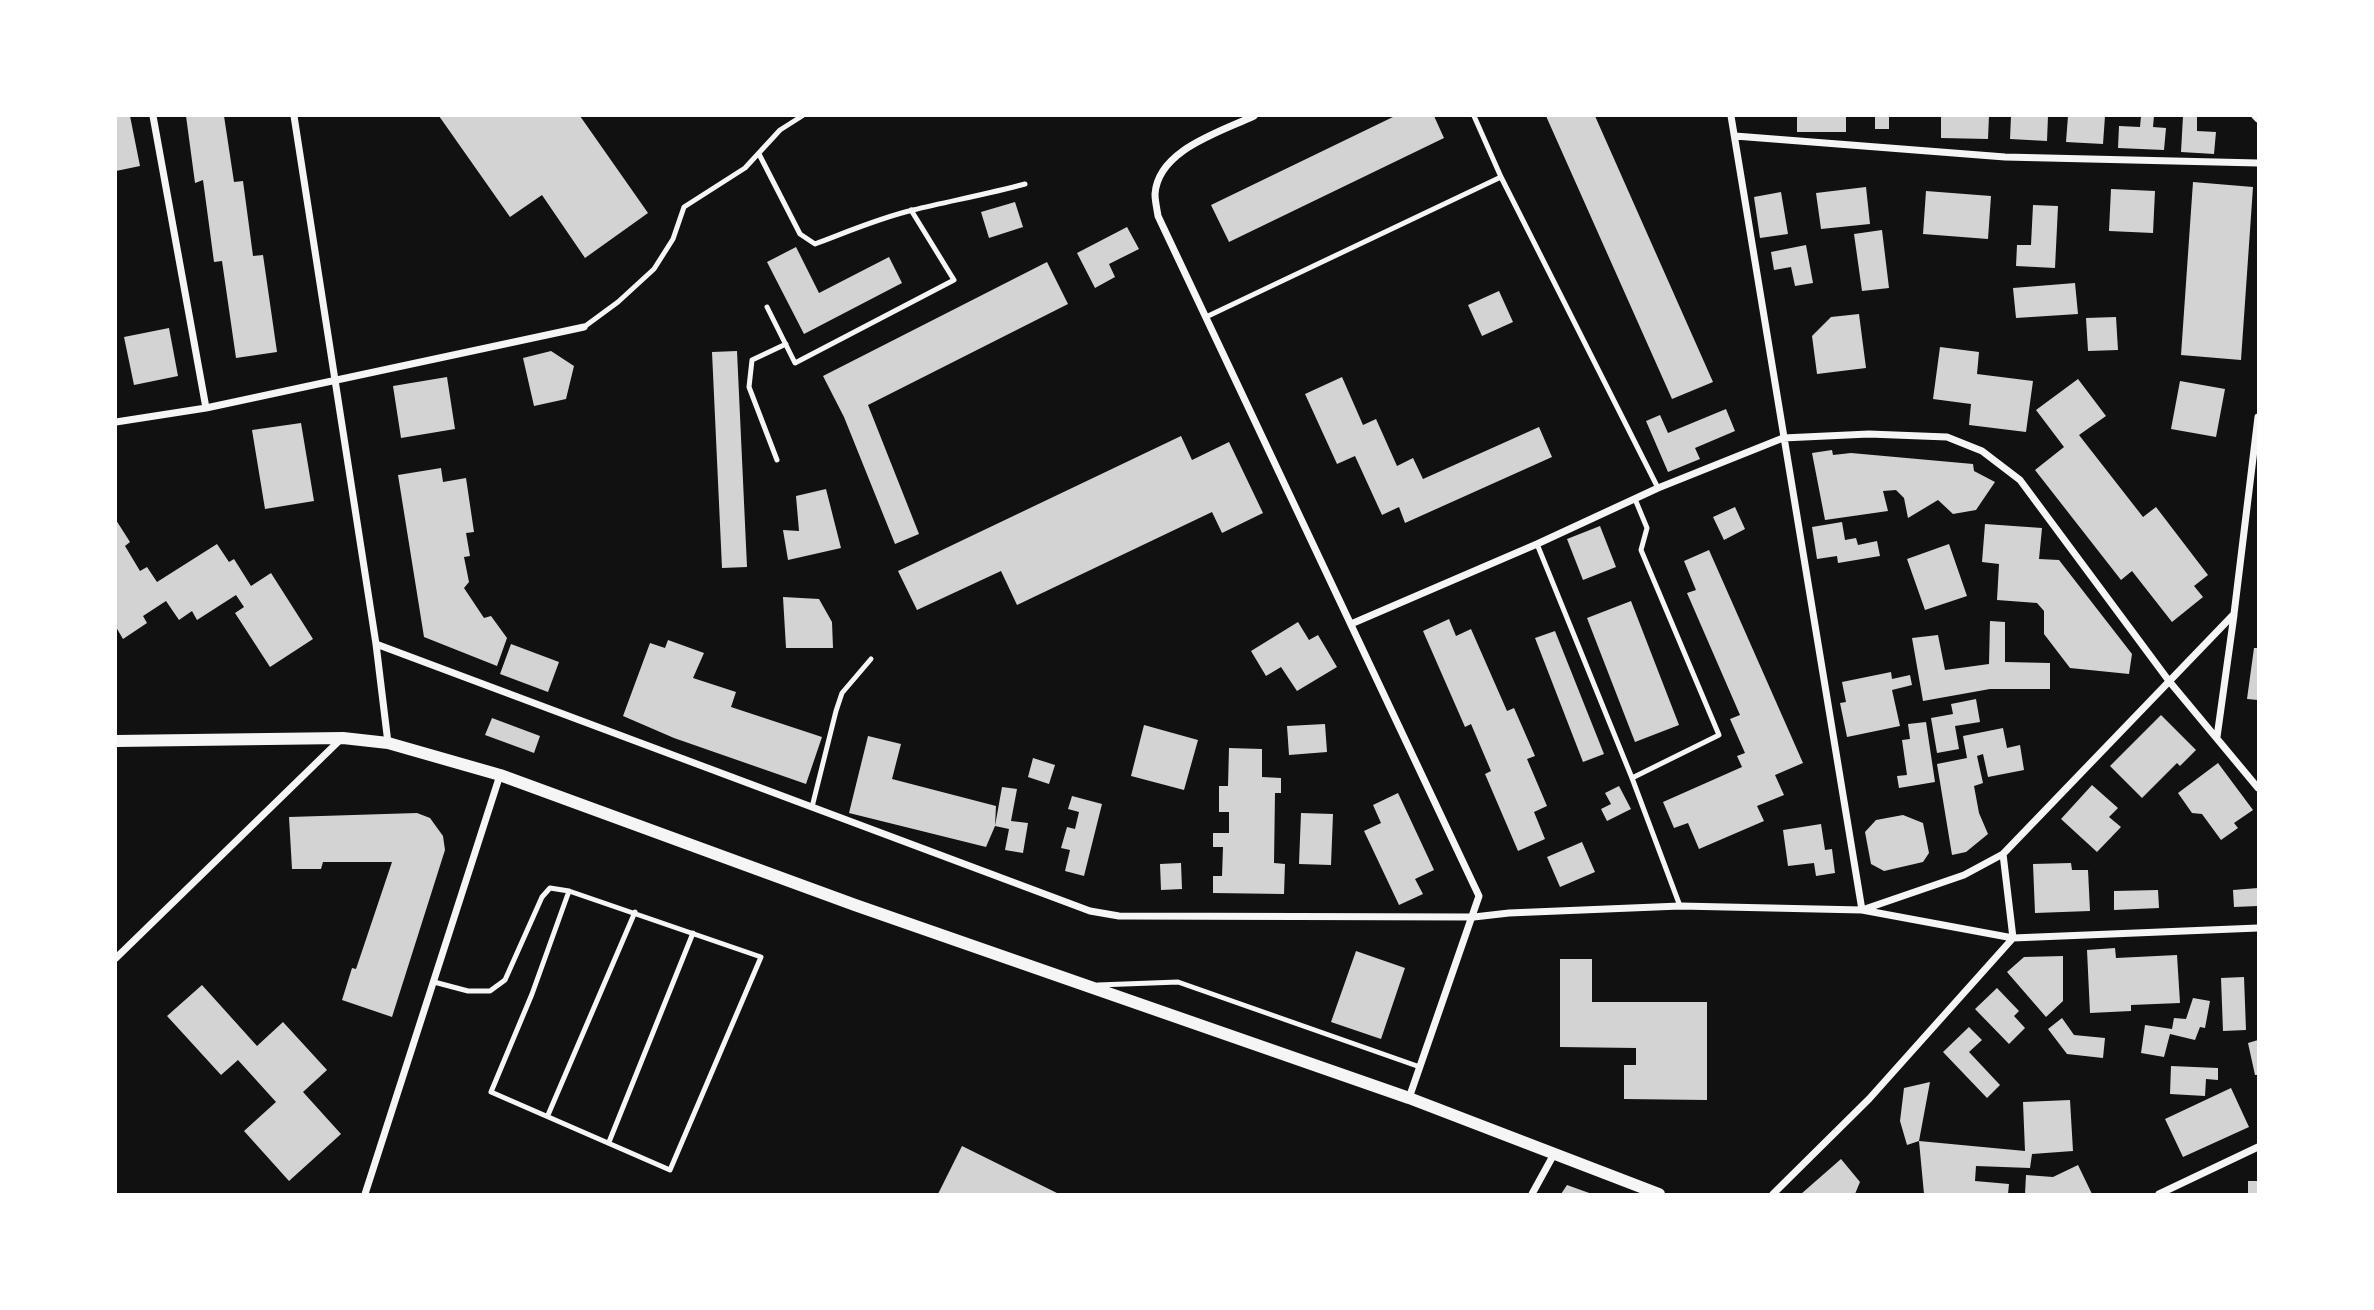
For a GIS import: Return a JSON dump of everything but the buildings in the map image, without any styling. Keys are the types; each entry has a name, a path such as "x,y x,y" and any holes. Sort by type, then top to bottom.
{"street":[{"path":"153,116 206,408"},
{"path":"294,116 376,644 388,743"},
{"path":"1254,116 1187,148 1171,160 1160,175 1155,194 1158,216 1479,895 1474,916 1409,1098"},
{"path":"1731,116 1862,910"},
{"path":"2255,116 2259,120"},
{"path":"1735,136 2005,157 2259,163"},
{"path":"116,422 206,408 584,327"},
{"path":"2217,737 2259,417"},
{"path":"1351,624 1658,488 1783,438 1869,434 1947,437 1982,451 2020,480 2169,681 2259,788"},
{"path":"1862,910 1964,875 2003,853 2234,614"},
{"path":"376,644 1077,906 1119,916 1474,916 1680,906 1862,910 2013,938 2259,928"},
{"path":"116,958 343,738"},
{"path":"116,741 343,738 388,743 500,775 842,901 1409,1098 1659,1195"},
{"path":"365,1195 500,775"},
{"path":"1773,1195 1869,1099 2013,938 2003,853"},
{"path":"2160,1195 2259,1147"},
{"path":"1532,1195 1554,1154"}],"lane":[{"path":"584,327 618,302 654,269 673,239 684,207 745,168 780,130 802,116"},
{"path":"1474,116 1658,488"},
{"path":"759,154 800,234 815,244 868,223 911,210 1025,184"},
{"path":"1206,317 1502,177"},
{"path":"767,307 795,363 954,280 911,210"},
{"path":"777,460 749,387 752,360 786,344"},
{"path":"1632,778 1719,735 1641,550 1647,528 1635,499"},
{"path":"1536,544 1632,778 1680,906"},
{"path":"812,807 842,693 870,659"},
{"path":"435,982 468,991 490,991 505,980 542,897 550,888 569,891 635,912 761,957 670,1170 491,1092 532,994 569,891"},
{"path":"548,1115 635,912"},
{"path":"609,1142 693,933"},
{"path":"1087,986 1178,982 1420,1067"}]}
